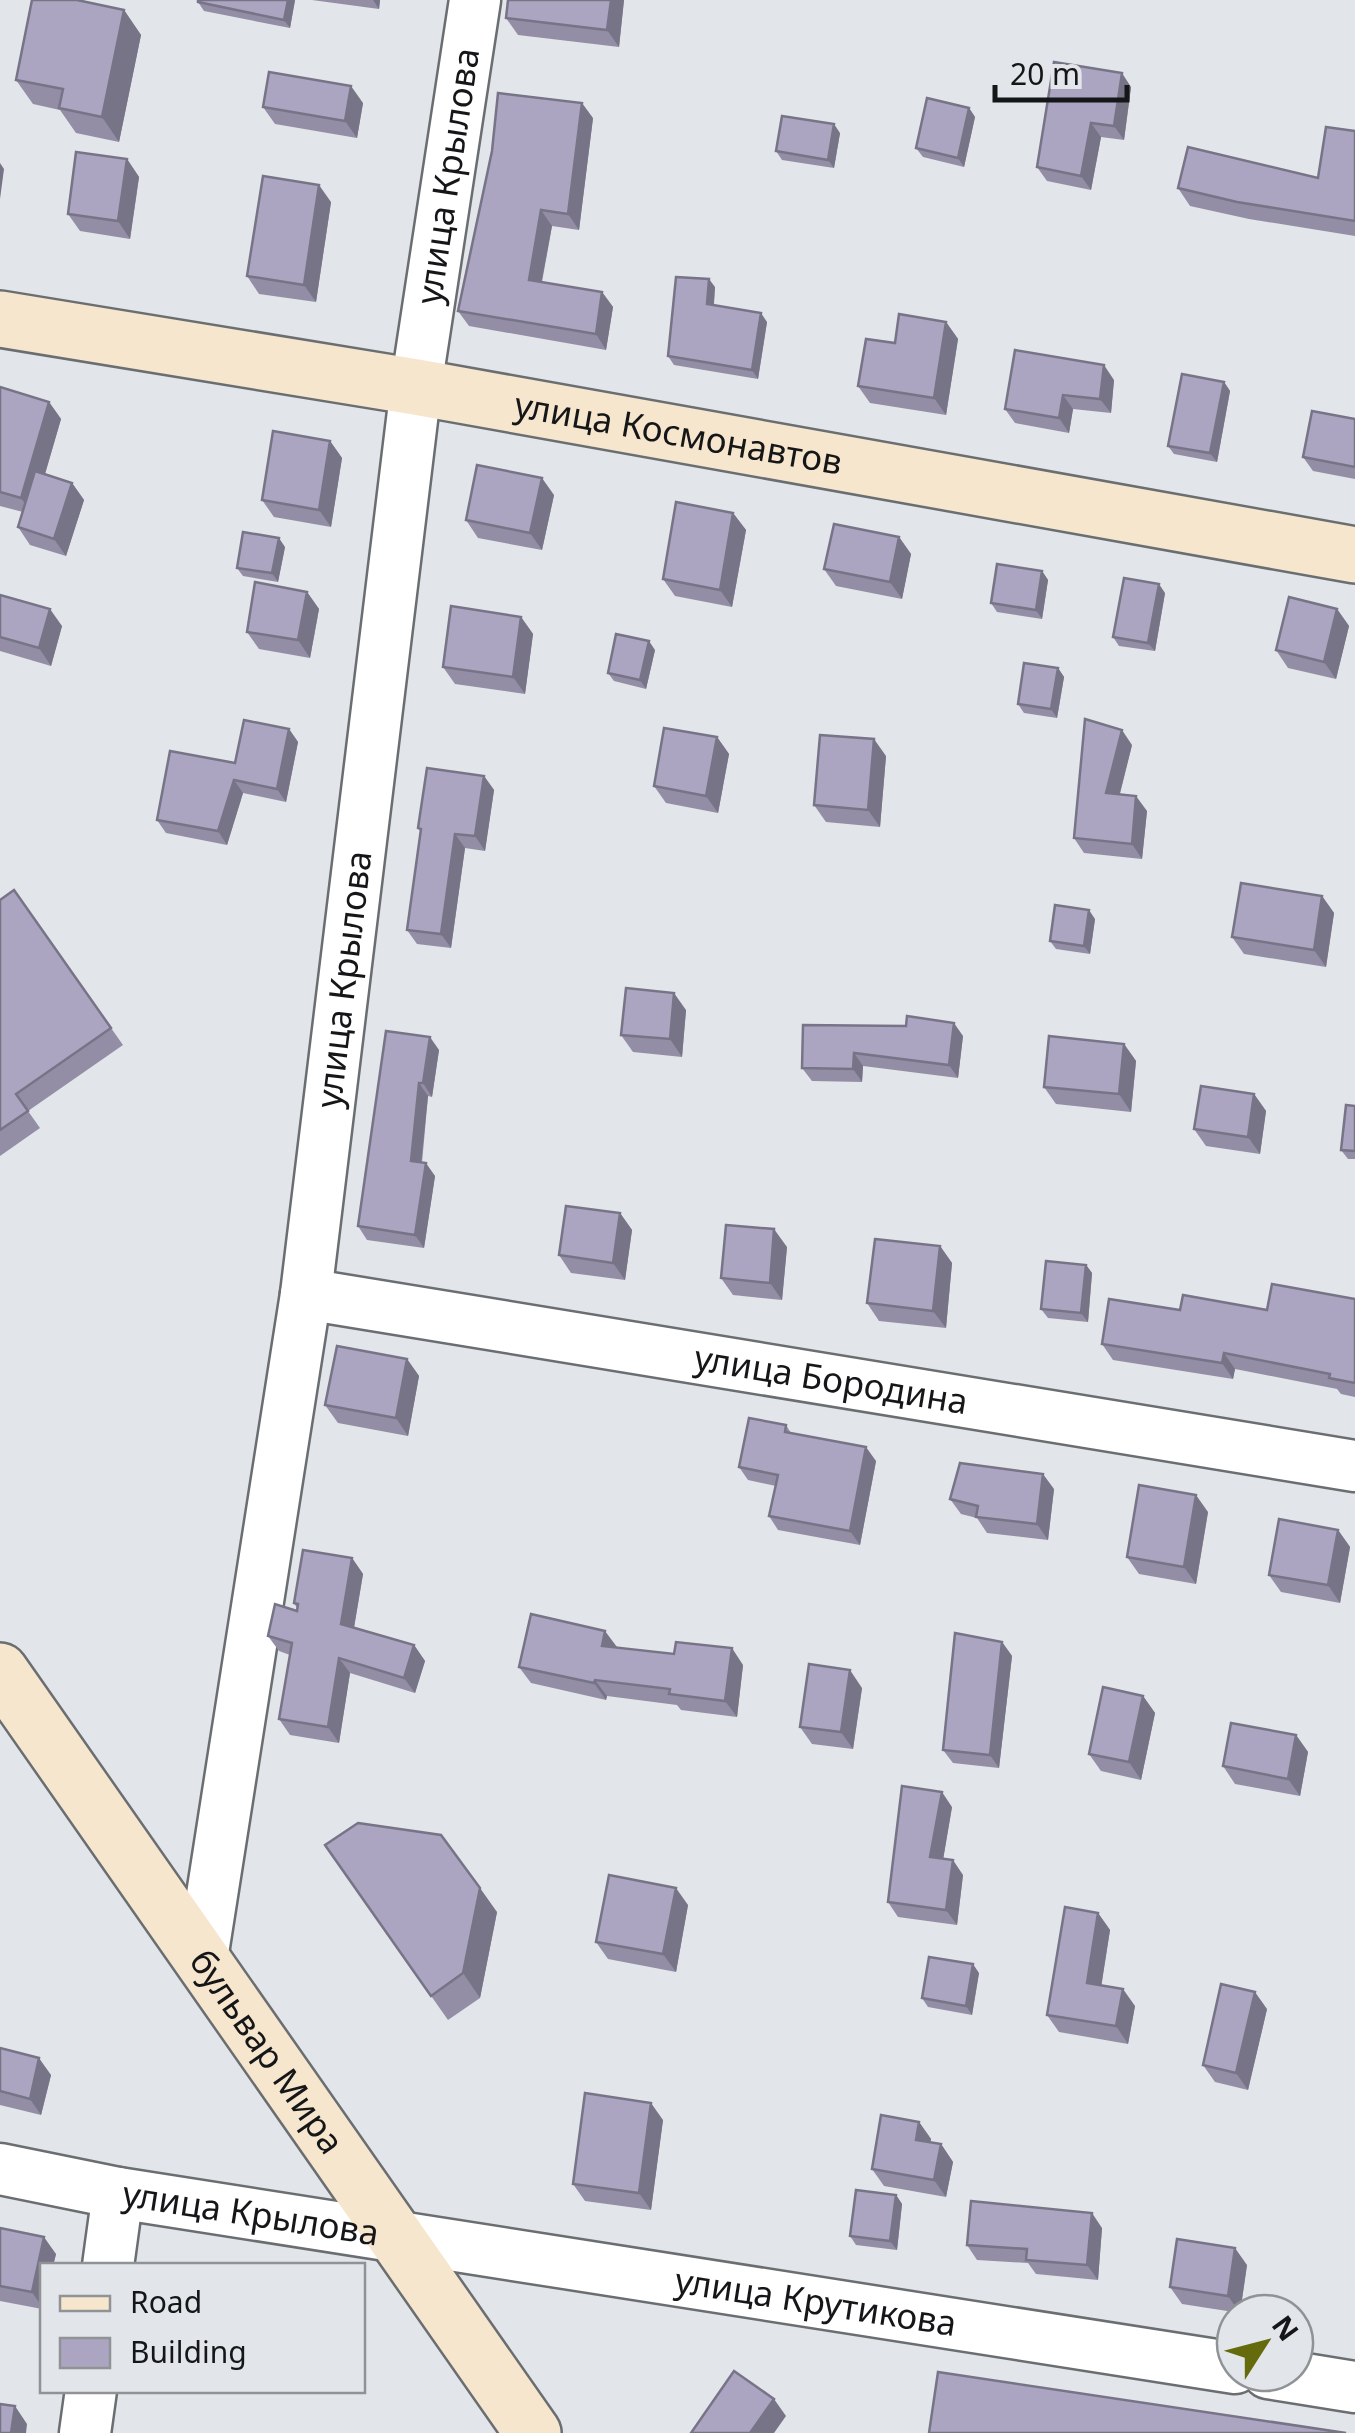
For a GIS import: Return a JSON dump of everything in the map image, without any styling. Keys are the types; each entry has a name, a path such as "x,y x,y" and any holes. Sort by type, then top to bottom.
{"street":[{"name":"улица Крылова","path":"202,1959 306,1294 416,387 474,0"},
{"name":"улица Космонавтов","path":"0,320 416,387 1355,555"},
{"name":"улица Бородина","path":"306,1294 1355,1466"},
{"name":"бульвар Мира","path":"0,1671 533,2433"},
{"path":"0,2169 118,2193"},
{"name":"улица Крылова","path":"108,2263 118,2193 396,2238"},
{"name":"улица Крутикова","path":"396,2238 1215,2365"},
{"path":"1315,2380 1355,2386"},
{"path":"85,2433 91,2393"}],"building":[{"path":"32,0 77,0 124,10 102,117 59,108 63,89 16,80"},
{"path":"198,0 288,0 284,20"},
{"path":"508,0 611,0 607,30 506,18"},
{"path":"1054,62 1122,73 1114,126 1091,123 1081,176 1037,167"},
{"path":"269,72 351,86 345,121 263,107"},
{"path":"498,93 582,103 568,214 541,210 529,280 602,292 596,334 458,311 492,151"},
{"path":"927,98 969,108 958,158 916,148"},
{"path":"782,116 834,124 828,160 776,151"},
{"path":"1326,127 1355,131 1355,221 1178,188 1188,147 1318,178"},
{"path":"76,152 127,159 118,221 68,214"},
{"path":"263,176 319,185 304,285 247,276"},
{"path":"676,277 709,279 707,304 761,313 752,370 668,356"},
{"path":"899,314 946,322 934,398 858,386 866,339 895,343"},
{"path":"1015,350 1104,365 1100,399 1063,395 1059,418 1005,409"},
{"path":"1182,374 1224,382 1210,453 1168,446"},
{"path":"0,387 49,402 21,498 0,492"},
{"path":"1312,411 1355,419 1355,467 1303,457"},
{"path":"273,431 330,441 319,510 262,500"},
{"path":"477,465 542,478 530,533 466,520"},
{"path":"35,471 72,483 54,539 18,527"},
{"path":"676,502 733,513 720,590 663,579"},
{"path":"834,524 899,537 890,582 824,569"},
{"path":"243,532 279,538 272,573 237,568"},
{"path":"997,564 1042,571 1036,610 991,603"},
{"path":"1124,578 1159,584 1148,643 1113,637"},
{"path":"255,582 307,592 298,640 247,632"},
{"path":"0,595 50,609 39,648 0,637"},
{"path":"1289,597 1337,609 1324,662 1276,650"},
{"path":"451,606 521,617 513,677 443,667"},
{"path":"616,634 649,641 640,680 608,673"},
{"path":"1024,663 1058,668 1051,709 1018,704"},
{"path":"1085,719 1122,730 1106,793 1136,796 1132,844 1074,838"},
{"path":"244,720 289,729 277,789 234,780 218,831 157,820 170,751 235,763"},
{"path":"664,728 717,737 706,796 654,786"},
{"path":"820,735 874,739 868,810 814,805"},
{"path":"427,768 484,776 475,836 455,834 441,934 407,930"},
{"path":"1241,883 1322,896 1314,950 1232,937"},
{"path":"14,890 111,1028 16,1094 28,1111 0,1130 0,900"},
{"path":"1055,905 1089,910 1084,946 1050,941"},
{"path":"626,988 674,993 670,1039 621,1035"},
{"path":"907,1016 954,1023 949,1065 854,1053 853,1069 802,1068 803,1025 906,1026"},
{"path":"386,1031 430,1037 423,1083 419,1083 411,1161 426,1163 415,1235 358,1226"},
{"path":"1049,1036 1124,1044 1119,1094 1044,1087"},
{"path":"1201,1086 1254,1094 1248,1137 1194,1129"},
{"path":"1346,1105 1355,1106 1355,1151 1341,1150"},
{"path":"566,1206 620,1213 613,1263 559,1255"},
{"path":"726,1225 774,1229 770,1283 721,1278"},
{"path":"875,1239 940,1246 933,1311 867,1303"},
{"path":"1046,1261 1086,1265 1081,1313 1041,1309"},
{"path":"1272,1284 1355,1299 1355,1383 1329,1378 1330,1374 1224,1353 1222,1363 1102,1344 1109,1299 1180,1310 1183,1295 1267,1310"},
{"path":"337,1346 407,1359 396,1418 325,1405"},
{"path":"749,1418 786,1425 785,1432 866,1447 850,1531 769,1516 778,1475 739,1467"},
{"path":"960,1463 1043,1474 1037,1524 976,1517 978,1506 950,1499"},
{"path":"1139,1485 1196,1495 1184,1567 1127,1557"},
{"path":"1279,1519 1338,1530 1328,1585 1269,1575"},
{"path":"303,1550 352,1558 341,1624 414,1645 404,1678 339,1658 328,1727 279,1719 292,1643 268,1636 275,1604 297,1611 298,1604 294,1603"},
{"path":"531,1614 605,1631 602,1646 674,1654 676,1642 732,1648 725,1701 669,1694 670,1689 595,1680 594,1683 519,1667"},
{"path":"955,1633 1002,1642 990,1755 943,1750"},
{"path":"809,1664 850,1670 841,1732 800,1727"},
{"path":"1103,1687 1143,1696 1129,1762 1089,1754"},
{"path":"1231,1723 1296,1735 1288,1779 1223,1766"},
{"path":"902,1786 942,1792 930,1857 953,1860 946,1910 888,1902"},
{"path":"358,1823 441,1835 480,1888 463,1973 431,1996 325,1845"},
{"path":"609,1875 676,1888 663,1954 596,1942"},
{"path":"1065,1907 1098,1913 1087,1983 1123,1989 1116,2026 1047,2015"},
{"path":"929,1957 973,1964 966,2006 922,1998"},
{"path":"1221,1984 1255,1992 1236,2073 1203,2065"},
{"path":"0,2048 39,2058 30,2099 0,2091"},
{"path":"585,2093 651,2103 639,2193 573,2184"},
{"path":"881,2115 919,2122 916,2140 941,2144 934,2180 872,2169"},
{"path":"856,2190 896,2195 890,2241 850,2236"},
{"path":"971,2201 1092,2213 1087,2265 1026,2260 1027,2249 967,2245"},
{"path":"0,2228 44,2237 32,2292 0,2286"},
{"path":"1177,2239 1235,2248 1228,2293 1170,2287"},
{"path":"734,2371 774,2399 750,2433 691,2433"},
{"path":"938,2372 1346,2433 929,2433"},
{"path":"0,2404 15,2406 11,2433 0,2433"}]}
